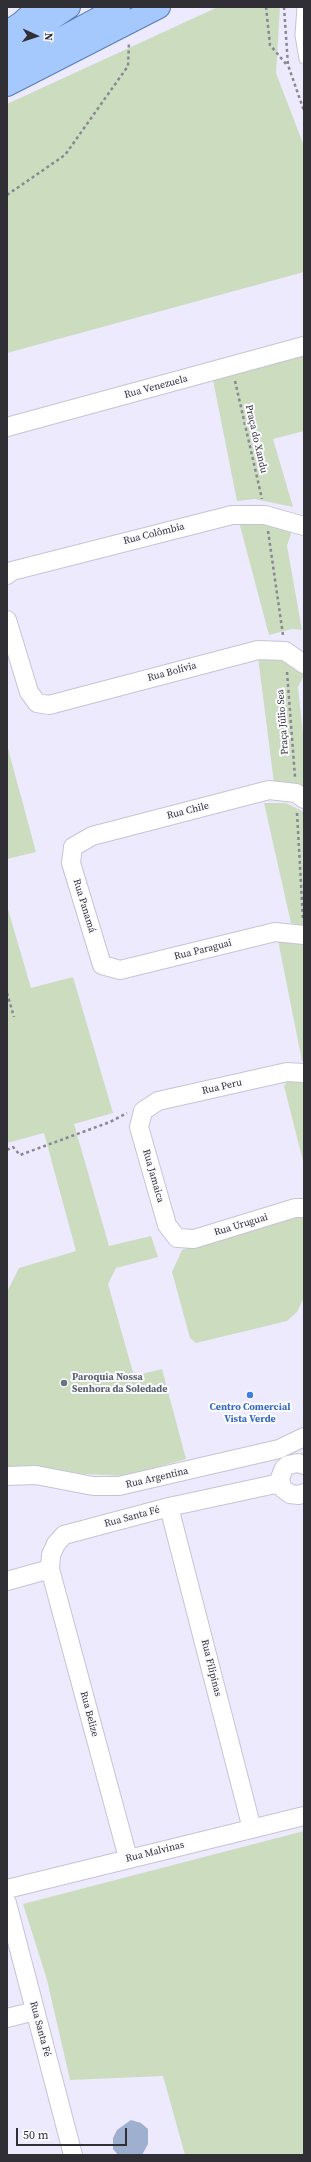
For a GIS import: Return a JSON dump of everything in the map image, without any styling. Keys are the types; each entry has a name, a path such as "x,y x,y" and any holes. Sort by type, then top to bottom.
{"main road":[{"path":"7,32 21,23 39,7"},
{"path":"7,49 69,7"},
{"path":"7,68 124,14 159,7"},
{"path":"7,85 124,14"}],"street":[{"name":"Rua Venezuela","path":"7,427 232,367 304,346"},
{"name":"Rua Colômbia","path":"7,575 12,571 232,515 265,515 304,526"},
{"name":"Rua Bolívia","path":"7,620 28,692 37,703 49,705 258,650 285,650"},
{"path":"285,650 304,664"},
{"name":"Rua Chile","path":"73,847 92,836 269,790 300,796"},
{"name":"Rua Panamá","path":"73,847 71,864 102,965"},
{"name":"Rua Paraguai","path":"102,965 120,970 276,932 304,935"},
{"name":"Rua Peru","path":"143,1111 158,1101 287,1072 304,1073"},
{"name":"Rua Jamaica","path":"143,1111 139,1127 168,1225 177,1238"},
{"name":"Rua Uruguai","path":"177,1238 194,1238 295,1208 304,1208"},
{"name":"Rua Argentina","path":"7,1476 36,1475 93,1486 119,1486 279,1449 304,1437"},
{"path":"279,1449 296,1465 281,1473 280,1483 282,1488 290,1494 304,1494"},
{"name":"Rua Santa Fé","path":"50,1569 50,1555 56,1544 64,1535 170,1507 280,1483"},
{"name":"Rua Filipinas","path":"170,1507 252,1829"},
{"path":"7,1581 50,1569"},
{"name":"Rua Belize","path":"50,1569 128,1858"},
{"name":"Rua Malvinas","path":"7,1889 128,1858 304,1816"},
{"name":"Rua Santa Fé","path":"7,1903 73,2155"},
{"path":"7,2018 35,2011"}],"lane":[{"path":"302,7 300,34 304,59"}],"path":[{"path":"266,7 270,45 288,65"},
{"path":"284,7 288,65 304,111"},
{"path":"7,195 65,156 128,66 124,14"},
{"name":"Praça do Xandu","path":"232,367 265,515 285,650"},
{"name":"Praça Júlio Sea","path":"285,650 300,796 304,922"},
{"path":"7,993 14,1018"},
{"path":"7,1150 13,1147 20,1155 110,1122 125,1114 143,1111"}],"green space":[{"path":"218,7 280,7 276,73 304,146 304,272 7,353 7,104"},
{"path":"303,354 304,431 273,439 293,507 255,499 237,501 213,380"},
{"path":"239,522 274,525 291,533 287,546 302,630 292,629 269,635"},
{"path":"272,656 292,666 304,675 298,687 304,743 304,789 274,783 258,657"},
{"path":"7,745 36,852 7,859"},
{"path":"264,803 286,803 304,812 304,926 291,923"},
{"path":"7,906 31,988 73,977 113,1113 74,1124 109,1246 151,1236 158,1257 116,1268 108,1284 134,1376 162,1369 186,1459 125,1476 84,1474 47,1468 7,1466 7,1292 19,1268 76,1251 44,1133 7,1143"},
{"path":"278,940 294,940 304,946 304,1061 302,1061"},
{"path":"288,1080 304,1081 304,1165 284,1086"},
{"path":"304,1212 304,1297 297,1312 287,1321 196,1343 190,1338 172,1272 182,1250"},
{"path":"304,1831 304,2155 185,2155 163,2076 70,2080 47,1980 23,1904"}],"water":[{"path":"131,2120 141,2123 148,2129 148,2144 142,2155 118,2155 113,2149 113,2138 117,2130"}],"place":[{"name":"Paroquia Nossa Senhora da Soledade","path":"64,1383"},
{"name":"Centro Comercial Vista Verde","path":"250,1395"}]}
